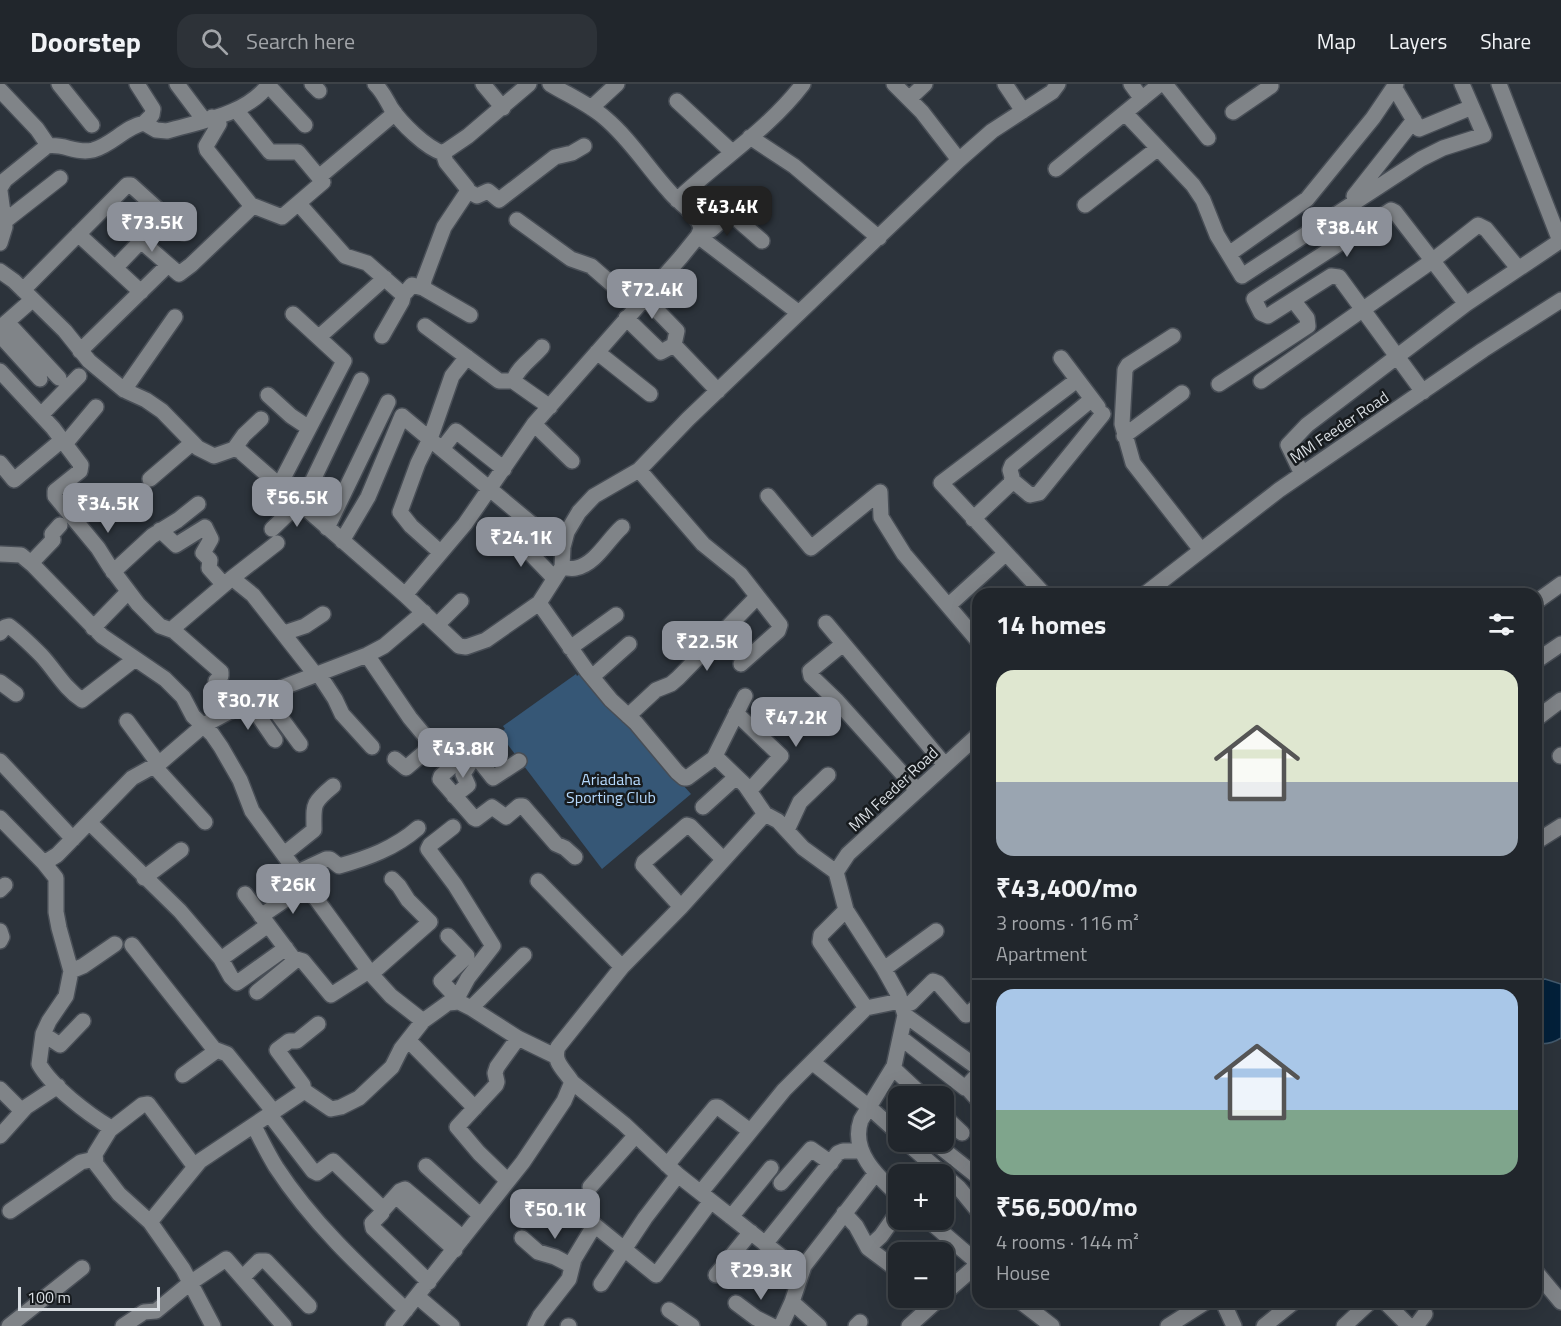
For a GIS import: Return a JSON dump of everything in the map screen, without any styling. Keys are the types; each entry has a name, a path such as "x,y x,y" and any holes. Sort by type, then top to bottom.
{"street":[{"path":"59,84 92,125"},
{"path":"0,243 5,221 0,190 5,180 48,146 54,144 79,152 95,149 107,145 144,123 152,115 153,109 137,84"},
{"path":"177,84 208,119 219,124 206,146 207,150 253,206 261,207 280,217 299,204 323,182 298,152 270,152 236,110"},
{"path":"483,84 503,108"},
{"path":"443,153 503,108 529,84"},
{"path":"550,84 605,118 626,139 677,200 697,219 700,233 799,312"},
{"path":"591,108 617,84"},
{"path":"677,200 779,113 803,84"},
{"path":"894,84 910,98 960,160"},
{"path":"910,98 925,84"},
{"path":"1005,84 1023,111"},
{"path":"1131,84 1142,99"},
{"path":"1056,169 1160,84"},
{"path":"1165,84 1208,138"},
{"path":"1125,113 1193,185 1203,200 1217,235 1242,276 1421,159 1443,148 1484,135 1462,84"},
{"path":"1302,474 1288,448 1290,441 1307,425 1466,304 1561,242 1499,84"},
{"path":"1233,112 1272,85"},
{"path":"1229,254 1307,200 1373,118 1395,85 1419,129 1472,107"},
{"path":"144,123 162,132 208,119 236,110 266,86 305,125"},
{"path":"384,87 395,113 417,137 436,151 443,153"},
{"path":"234,449 240,451 405,595 459,646 466,647 491,636 539,603 558,573 564,540 579,512 601,491 639,470 688,419 960,160 992,131 1023,111 1052,87"},
{"path":"0,90 37,129 48,146"},
{"path":"677,101 732,152"},
{"path":"319,177 395,113"},
{"path":"1354,196 1414,120"},
{"path":"750,137 794,166 879,238"},
{"path":"443,153 446,162 468,191 477,196 487,191 499,200 555,157 584,147"},
{"path":"1085,205 1158,148"},
{"path":"5,221 60,178"},
{"path":"2,328 78,234 127,185 131,185 184,233"},
{"path":"423,288 444,227 468,191"},
{"path":"299,204 345,256 367,263 404,293"},
{"path":"141,241 177,274 181,273 253,206"},
{"path":"1423,392 1339,277 1335,275 1268,316 1261,314 1254,299 1390,210 1395,213 1466,304"},
{"path":"405,595 465,524 534,424 700,233 711,230 730,213 762,241"},
{"path":"115,268 165,216"},
{"path":"517,220 571,259 591,266 641,302 677,331 674,345 661,352 626,318"},
{"path":"1261,381 1480,225 1486,229 1518,268"},
{"path":"78,234 141,292"},
{"path":"80,351 168,265"},
{"path":"0,271 28,295 64,331 80,351 124,390 146,400 162,411 192,443 204,452 214,456 234,449 244,435 261,419"},
{"path":"319,337 385,278"},
{"path":"382,336 402,301 404,293 412,285 423,288 470,315"},
{"path":"1219,384 1309,325 1307,318 1293,300"},
{"name":"MM Feeder Road","path":"1153,588 1302,474 1561,300"},
{"path":"279,486 344,361 293,314"},
{"path":"124,390 175,317"},
{"path":"425,326 499,381 513,381 550,407"},
{"path":"2,328 60,378"},
{"path":"2,328 40,379"},
{"path":"1173,336 1128,365 1125,370 1123,430 1132,463 1201,550"},
{"path":"674,345 718,391"},
{"path":"513,381 520,368 531,360 542,347"},
{"path":"597,352 650,394"},
{"path":"436,444 452,376 467,357"},
{"path":"1061,358 1103,414 1123,430"},
{"path":"0,371 64,442 82,468 55,491 55,496 98,548 128,592 160,626 171,629 221,672 222,676 216,681 215,687 231,711"},
{"path":"41,415 79,376"},
{"path":"171,629 228,581 274,536 300,504 361,380"},
{"path":"1038,588 942,486 942,480 1077,380"},
{"path":"1123,430 1182,393"},
{"path":"268,395 291,416 309,428"},
{"path":"1092,399 1012,465 1010,471 1012,480 1030,495 1040,493 1103,414"},
{"path":"327,528 388,402"},
{"path":"0,463 14,480 64,442 96,407"},
{"path":"342,541 368,497 402,416 539,530 528,551 558,573 575,569 593,558 622,527"},
{"path":"534,424 572,461"},
{"path":"440,552 411,526 400,512 418,463 436,444 456,431 504,469"},
{"path":"150,479 192,443"},
{"path":"639,470 703,544 740,574 780,625 780,628 741,663"},
{"path":"973,519 1012,480"},
{"path":"768,496 811,548 880,492 881,518 904,554 972,634"},
{"path":"113,572 160,530 178,520 198,504"},
{"path":"31,563 52,540 52,534 60,525"},
{"path":"160,530 176,545 205,527 211,539 203,553 210,560 209,568 254,595 317,673 335,699 342,714 372,747"},
{"path":"0,554 21,555 93,628 111,643 165,679 183,698 193,716 217,741 238,776 252,811 370,973 391,996 423,1021"},
{"path":"949,605 1005,554"},
{"path":"1542,598 1561,584"},
{"path":"93,628 128,592"},
{"path":"628,716 656,690 678,678 757,597"},
{"path":"437,625 461,601"},
{"path":"539,603 570,648 611,700 684,778 714,758 745,696"},
{"path":"44,863 57,855 132,778 156,764 204,725 264,695 367,655 384,646 424,612"},
{"path":"284,633 305,626 323,614"},
{"path":"570,648 616,615"},
{"path":"826,623 945,765"},
{"path":"1,630 9,626 16,631 41,655 70,691 82,700 135,658"},
{"path":"592,677 629,644"},
{"path":"843,644 810,671 811,676 837,701 917,790"},
{"path":"1542,657 1561,644"},
{"path":"367,655 405,710 449,765 450,768 440,779 475,819 492,807 506,817 519,806 523,806 556,844 575,857"},
{"path":"0,682 16,694"},
{"path":"264,695 300,744"},
{"path":"1542,714 1561,700"},
{"path":"249,702 275,740"},
{"path":"736,713 781,756 749,791"},
{"path":"127,721 156,764 205,822"},
{"path":"454,796 468,785 463,774 475,755 498,739"},
{"name":"MM Feeder Road","path":"836,872 848,854 972,740"},
{"path":"395,759 406,768 433,745"},
{"path":"475,755 493,778 519,761"},
{"path":"714,758 719,760 749,791 765,814 778,821 802,848 836,872 846,910 884,969 904,1010 972,1063"},
{"path":"0,761 73,839"},
{"path":"787,830 800,802 828,776"},
{"path":"703,807 735,778"},
{"path":"284,854 314,830 313,815 316,803 333,786"},
{"path":"555,1056 558,1047 622,967 765,814"},
{"path":"0,818 56,878 56,912 72,970 66,996 43,1034 39,1064 58,1086 89,1115 111,1129"},
{"path":"89,822 180,911 221,958 231,977 238,983 291,954"},
{"path":"681,906 643,865 644,862 687,825 723,859"},
{"path":"1542,838 1561,826"},
{"path":"318,1024 297,1041 289,1041 277,1050 303,1085 304,1091 331,1109 359,1098 392,1067 408,1040 423,1021 441,1006 456,1000 468,978 493,945 455,885 428,849 453,827"},
{"path":"221,958 265,920 301,880 326,859 339,866 376,855 418,828"},
{"path":"144,878 181,850"},
{"path":"245,894 291,954 303,961 331,995 370,973 430,922 408,900 392,879"},
{"path":"538,881 622,967"},
{"path":"846,910 821,935 820,942 866,1008"},
{"path":"0,931 2,937 0,941"},
{"path":"884,969 936,931"},
{"path":"448,936 467,956 441,981 456,1000 518,1038 555,1056 572,1082 636,1135 672,1170 801,1272"},
{"path":"72,970 79,969 115,944"},
{"path":"132,945 216,1051 227,1053 313,1171 317,1173 333,1161 383,1210"},
{"path":"257,992 291,954"},
{"path":"471,1008 524,955"},
{"path":"904,1010 933,981 938,983 966,1015 972,1010"},
{"path":"565,1202 657,1275 750,1131 812,1062 866,1008 900,1001 904,1010 902,1038 893,1068 858,1127 862,1151 876,1173 888,1184"},
{"path":"43,1034 60,1045 83,1021"},
{"path":"508,1181 457,1127 496,1085 497,1067 518,1038"},
{"path":"902,1038 972,1093"},
{"path":"408,1040 475,1108"},
{"path":"183,1075 216,1051"},
{"path":"812,1062 888,1124"},
{"path":"893,1068 912,1086"},
{"path":"395,1325 508,1181 560,1108 572,1082"},
{"path":"967,1088 972,1082"},
{"path":"0,1136 22,1111 58,1086"},
{"path":"0,1089 22,1111"},
{"path":"150,1222 200,1161 304,1091"},
{"path":"195,1167 148,1104 142,1105 111,1129 95,1154 96,1164 119,1194 150,1222 190,1283 213,1326"},
{"path":"601,1284 660,1196 672,1170 716,1107 750,1131"},
{"path":"954,1125 962,1133"},
{"path":"254,1126 277,1167 313,1216 363,1270 406,1310"},
{"path":"590,1187 636,1135"},
{"path":"782,1183 811,1149 831,1163"},
{"path":"765,1244 841,1151 862,1151"},
{"path":"917,1152 959,1188 972,1204"},
{"path":"921,1156 924,1152"},
{"path":"946,1152 972,1171"},
{"path":"10,1211 81,1162 96,1159"},
{"path":"426,1166 480,1215"},
{"path":"731,1217 771,1168"},
{"path":"782,1326 801,1272 876,1173"},
{"path":"429,1282 373,1228 372,1223 403,1189 459,1244"},
{"path":"844,1213 856,1226 868,1248 888,1263"},
{"path":"535,1326 540,1316 569,1279 578,1251 594,1226"},
{"path":"868,1248 888,1226"},
{"path":"940,1230 972,1258"},
{"path":"716,1275 751,1233"},
{"path":"522,1238 538,1252 559,1258 572,1266"},
{"path":"123,1326 144,1312 156,1311 224,1259 228,1260 284,1326"},
{"path":"243,1277 260,1261 266,1261 309,1306"},
{"path":"9,1326 82,1268"},
{"path":"954,1285 972,1268"},
{"path":"1542,1279 1561,1302"},
{"path":"418,1297 452,1326"},
{"path":"792,1302 819,1326"},
{"path":"736,1303 756,1318 772,1326"},
{"path":"909,1326 929,1308"},
{"path":"1029,1308 1052,1326"},
{"path":"1168,1326 1196,1308"},
{"path":"1226,1308 1234,1326"},
{"path":"1264,1326 1286,1308"},
{"path":"1344,1326 1364,1308"},
{"path":"1391,1308 1409,1326"},
{"path":"669,1310 692,1326"}],"green space":[{"name":"Ariadaha Sporting Club","path":"582,672 691,794 602,869 499,733 505,729 503,726"}],"shaded area":[{"path":"1542,979 1561,984 1561,1038 1542,1044"}]}
